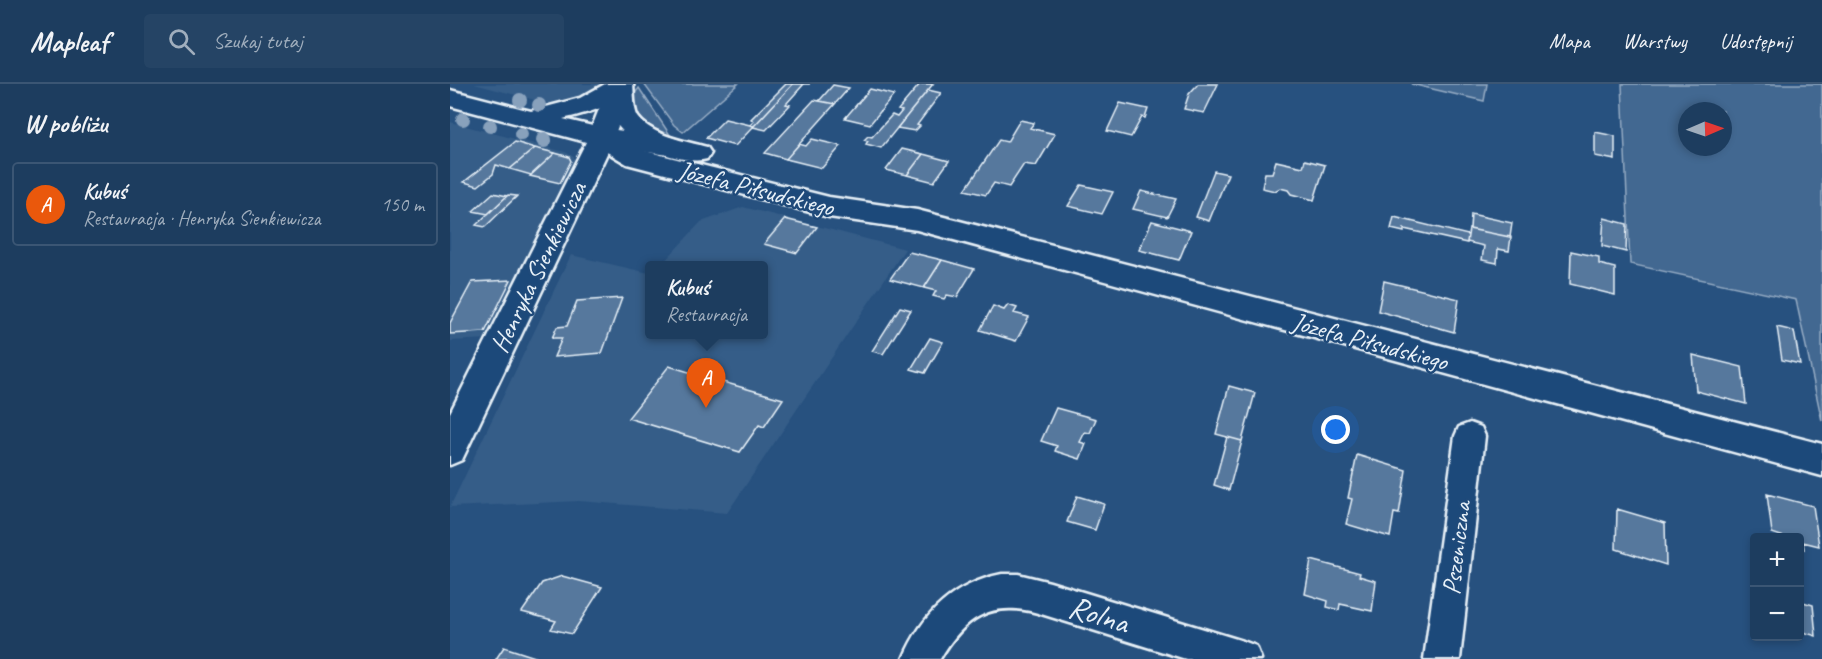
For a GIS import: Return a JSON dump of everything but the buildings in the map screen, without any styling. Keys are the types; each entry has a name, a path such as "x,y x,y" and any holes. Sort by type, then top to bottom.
{"main road":[{"path":"530,119 589,104 621,85 625,115 630,123 669,146"},
{"name":"Henryka Sienkiewicza","path":"450,448 582,178 621,85"},
{"name":"Józefa Piłsudskiego","path":"450,98 601,137 669,146 845,192 918,220 1822,460"},
{"name":"Józefa Piłsudskiego","path":"601,137 636,158 829,207 918,220"},
{"path":"582,178 620,161 636,158"}],"street":[{"name":"Pszeniczna","path":"1442,659 1470,436"},
{"name":"Rolna","path":"921,659 929,642 954,612 969,602 988,595 1017,591 1050,599 1243,659"}],"shaded area":[{"path":"474,84 601,84 590,95 574,103 554,105"},
{"path":"644,84 738,84 683,132 674,125"},
{"path":"1411,84 1487,84 1484,101"},
{"path":"1622,84 1822,84 1822,421 1796,300 1630,264"},
{"path":"639,88 670,135 668,137 646,124 635,112 634,97"},
{"path":"450,122 565,152 574,157 575,161 488,339 450,341"},
{"path":"743,207 905,249 727,513 579,501 450,507 571,255 645,272 645,339 768,339 768,261 665,261 701,222"}],"place":[{"name":"Kubuś","path":"706,408"}]}
